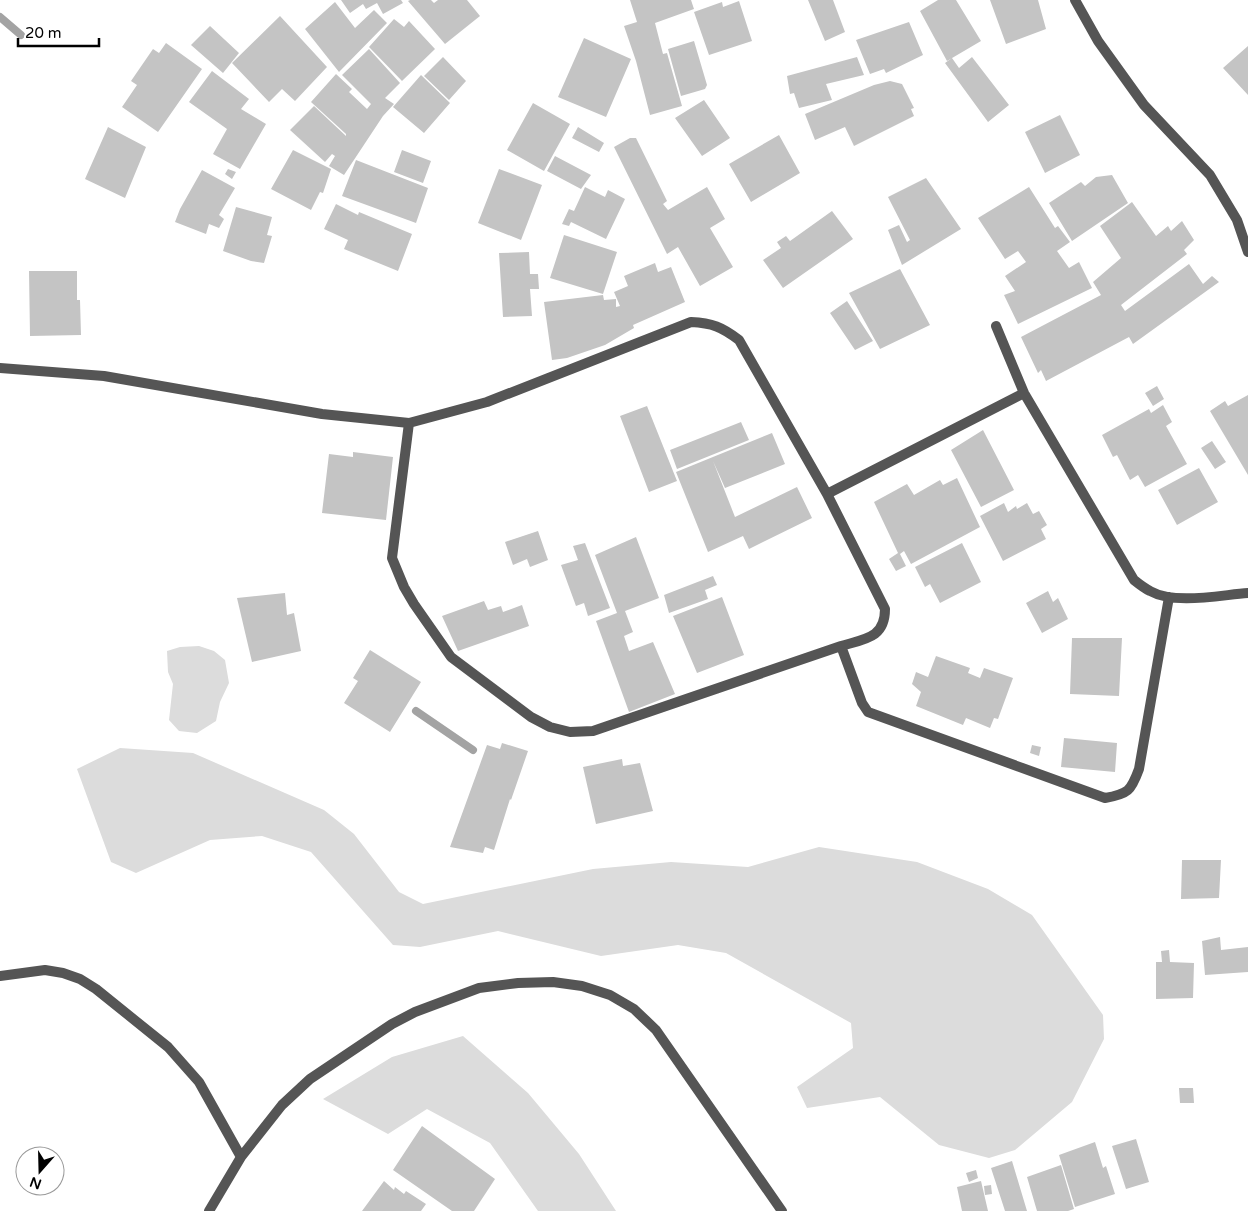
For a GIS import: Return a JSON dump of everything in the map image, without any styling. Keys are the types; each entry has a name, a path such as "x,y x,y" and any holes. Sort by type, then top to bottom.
{"street":[{"path":"1075,0 1098,40 1144,105 1210,175 1237,220 1248,252"},
{"path":"0,368 104,376 322,414 409,423 487,402 691,322 709,322 726,330 739,340 827,494 885,609 885,620 880,630 872,637 593,730 570,732 550,727 531,717 451,657 404,587 392,558 409,423"},
{"path":"996,326 1024,393 1134,580 1151,592 1169,597 1194,598 1248,593"},
{"path":"827,494 1024,393"},
{"path":"842,646 862,703 868,712 1106,798 1120,795 1133,786 1139,770 1169,597"},
{"path":"0,976 45,970 63,973 80,979 96,989 168,1047 199,1082 241,1157"},
{"path":"209,1211 241,1157 282,1105 310,1079 392,1024 415,1012 479,988 518,983 553,982 582,986 610,995 634,1009 656,1030 782,1211"}],"shaded area":[{"path":"199,646 214,651 225,660 229,683 220,702 216,721 197,733 179,731 169,720 173,684 168,672 167,651 180,647"},
{"path":"120,748 193,753 324,810 354,834 399,892 423,904 593,869 671,862 748,867 819,847 917,862 988,889 1032,915 1103,1015 1104,1039 1072,1102 1015,1150 989,1158 939,1145 880,1097 807,1108 797,1087 853,1048 851,1023 726,953 678,945 601,956 498,931 420,947 393,945 311,852 262,836 210,840 136,873 111,862 77,769"},
{"path":"463,1036 528,1093 579,1154 616,1211 538,1211 490,1143 427,1109 388,1134 323,1099 392,1057"}],"building":[{"path":"341,0 401,0 403,3 383,14 377,3 366,9 363,4 350,13"},
{"path":"431,0 434,3 438,0 467,0 480,16 445,44 408,1"},
{"path":"630,0 691,0 694,9 655,23 663,54 667,53 682,106 650,115 636,61 624,26 637,22"},
{"path":"808,0 833,0 845,32 825,41"},
{"path":"938,0 956,0 981,41 947,61 920,11"},
{"path":"990,0 1038,0 1046,29 1006,44"},
{"path":"739,1 752,41 709,55 694,12 722,2 723,7"},
{"path":"335,2 355,28 374,10 387,23 339,72 305,29"},
{"path":"280,16 327,67 295,101 282,89 269,102 232,63"},
{"path":"394,19 404,27 409,21 435,49 402,81 369,47"},
{"path":"909,22 923,55 886,73 884,69 870,74 856,40"},
{"path":"210,26 239,53 223,73 191,45"},
{"path":"584,38 631,59 606,117 558,97"},
{"path":"694,41 707,85 705,89 681,96 668,49"},
{"path":"166,43 202,69 158,132 122,107 137,85 131,81 153,49 159,53"},
{"path":"1248,46 1248,95 1223,68"},
{"path":"369,49 400,83 385,98 394,104 383,116 344,175 329,166 335,156 332,154 325,162 290,130 314,106 346,136 311,102 336,74 352,89 349,92 367,109 371,104 342,75"},
{"path":"443,57 466,81 449,100 424,76"},
{"path":"857,57 864,75 826,84 832,100 799,108 794,93 790,94 787,76"},
{"path":"972,57 1009,105 988,122 945,63 952,58 959,68"},
{"path":"212,71 249,99 241,109 266,124 240,169 213,154 227,129 189,102"},
{"path":"421,75 450,103 424,133 393,107"},
{"path":"890,81 902,84 914,108 911,109 914,116 854,146 845,127 815,140 805,114 874,85"},
{"path":"704,100 730,138 702,156 675,118"},
{"path":"533,103 570,124 544,171 507,150"},
{"path":"1060,115 1080,155 1045,173 1025,132"},
{"path":"108,127 146,147 125,198 85,179"},
{"path":"578,127 604,143 599,152 572,138"},
{"path":"779,135 800,173 751,202 729,164"},
{"path":"630,138 636,138 667,201 663,204 668,210 707,187 725,219 710,228 733,267 700,286 678,247 667,254 614,147"},
{"path":"293,150 331,169 323,193 320,192 311,210 271,189"},
{"path":"402,150 431,161 423,183 394,172"},
{"path":"555,156 591,175 581,189 547,171"},
{"path":"356,160 428,188 416,223 342,196"},
{"path":"228,169 236,172 232,179 225,174"},
{"path":"499,169 542,185 521,240 478,223"},
{"path":"202,170 235,188 219,215 224,219 219,228 209,224 206,234 175,222 180,209"},
{"path":"1112,175 1128,203 1072,241 1049,203 1081,182 1085,186 1096,177"},
{"path":"926,178 961,229 902,265 888,230 899,225 907,242 910,240 888,197"},
{"path":"585,187 605,197 608,190 625,199 606,239 571,222 569,226 562,224 569,209 574,211"},
{"path":"1029,187 1055,228 1058,226 1070,242 1057,251 1069,268 1079,262 1092,288 1018,324 1004,295 1015,291 1005,276 1026,262 1018,251 1005,259 978,218"},
{"path":"1132,202 1156,236 1168,226 1171,231 1182,221 1194,240 1184,250 1187,254 1121,305 1125,311 1189,264 1203,284 1212,276 1219,282 1133,344 1129,337 1046,381 1041,370 1038,373 1021,337 1101,295 1093,282 1121,258 1100,226"},
{"path":"336,204 358,215 359,212 412,234 398,271 344,249 348,240 324,229"},
{"path":"236,207 272,217 267,235 272,236 264,263 251,261 223,251"},
{"path":"832,211 853,239 783,288 763,260 781,248 777,242 786,236 790,241"},
{"path":"564,235 617,252 603,294 550,278"},
{"path":"529,252 530,274 538,274 539,289 530,289 532,316 503,317 499,253"},
{"path":"655,263 658,272 671,267 685,302 633,325 634,328 605,345 567,358 552,360 544,302 603,295 604,300 616,299 616,307 620,306 614,292 628,286 624,276"},
{"path":"900,269 930,325 880,349 849,293"},
{"path":"29,271 77,271 77,300 80,300 81,335 30,336"},
{"path":"847,301 873,341 855,350 830,313"},
{"path":"1157,386 1164,399 1153,406 1145,393"},
{"path":"1248,395 1248,475 1210,411 1225,401 1228,406"},
{"path":"1163,405 1172,422 1166,426 1187,464 1145,487 1138,475 1130,480 1117,455 1113,457 1102,435 1149,409 1151,413"},
{"path":"647,406 677,481 649,492 620,416"},
{"path":"741,422 749,440 677,469 670,450"},
{"path":"983,430 1014,490 981,507 951,450"},
{"path":"772,433 785,464 725,488 713,461 735,517 797,487 812,518 749,549 743,536 708,552 676,472"},
{"path":"1212,441 1226,462 1215,469 1201,448"},
{"path":"353,452 393,457 386,520 322,513 329,454 353,457"},
{"path":"1199,468 1218,502 1177,525 1158,490"},
{"path":"957,478 980,527 911,564 904,551 900,554 906,566 896,571 889,559 898,553 874,502 907,484 914,495 940,480 943,485"},
{"path":"1004,503 1008,512 1016,506 1017,509 1027,503 1033,514 1039,511 1047,525 1041,529 1046,539 1003,561 980,516"},
{"path":"538,531 548,560 530,567 527,559 513,565 505,542"},
{"path":"636,537 659,598 625,611 633,632 624,636 629,651 653,642 675,694 629,712 596,621 617,613 595,555"},
{"path":"585,543 610,608 588,616 584,603 576,606 561,565 578,560 573,546"},
{"path":"962,543 981,582 940,603 930,584 925,587 915,567"},
{"path":"713,576 717,585 705,590 708,599 669,613 664,595"},
{"path":"1048,591 1053,602 1058,598 1068,619 1042,633 1026,603"},
{"path":"285,593 287,615 294,613 301,651 252,662 237,598"},
{"path":"722,597 744,655 697,673 673,616"},
{"path":"484,601 488,610 501,606 503,612 522,605 529,626 458,651 442,616"},
{"path":"1072,638 1122,638 1119,696 1070,694"},
{"path":"370,650 421,682 390,732 344,703 358,681 353,678"},
{"path":"936,656 970,668 968,673 980,678 984,668 1013,678 998,719 994,718 990,728 966,718 963,725 916,706 921,692 912,684 916,672 928,677"},
{"path":"1064,738 1117,743 1115,772 1061,767"},
{"path":"502,743 528,751 494,850 485,847 483,853 450,847 487,745 500,749"},
{"path":"1032,745 1041,747 1039,756 1030,753"},
{"path":"622,759 623,766 640,763 653,811 596,824 583,767"},
{"path":"1182,860 1221,860 1219,898 1181,899"},
{"path":"1220,937 1221,950 1248,947 1248,972 1205,975 1202,941"},
{"path":"1169,950 1170,962 1194,963 1193,998 1156,999 1156,962 1162,962 1161,951"},
{"path":"1179,1088 1193,1088 1194,1103 1180,1103"},
{"path":"422,1126 495,1179 474,1211 452,1211 393,1170"},
{"path":"1136,1139 1149,1182 1126,1189 1112,1146"},
{"path":"1095,1142 1103,1168 1106,1166 1115,1194 1075,1207 1059,1155"},
{"path":"1012,1161 1027,1211 1005,1211 991,1168"},
{"path":"1061,1165 1074,1209 1068,1211 1037,1211 1027,1177"},
{"path":"976,1170 978,1178 969,1182 966,1173"},
{"path":"384,1181 394,1190 395,1187 404,1194 406,1191 426,1204 421,1211 362,1211"},
{"path":"981,1181 988,1211 962,1211 957,1187"},
{"path":"991,1185 992,1194 985,1195 984,1186"}],"waterway":[{"path":"0,17 21,35"},
{"path":"416,711 473,750"}]}
